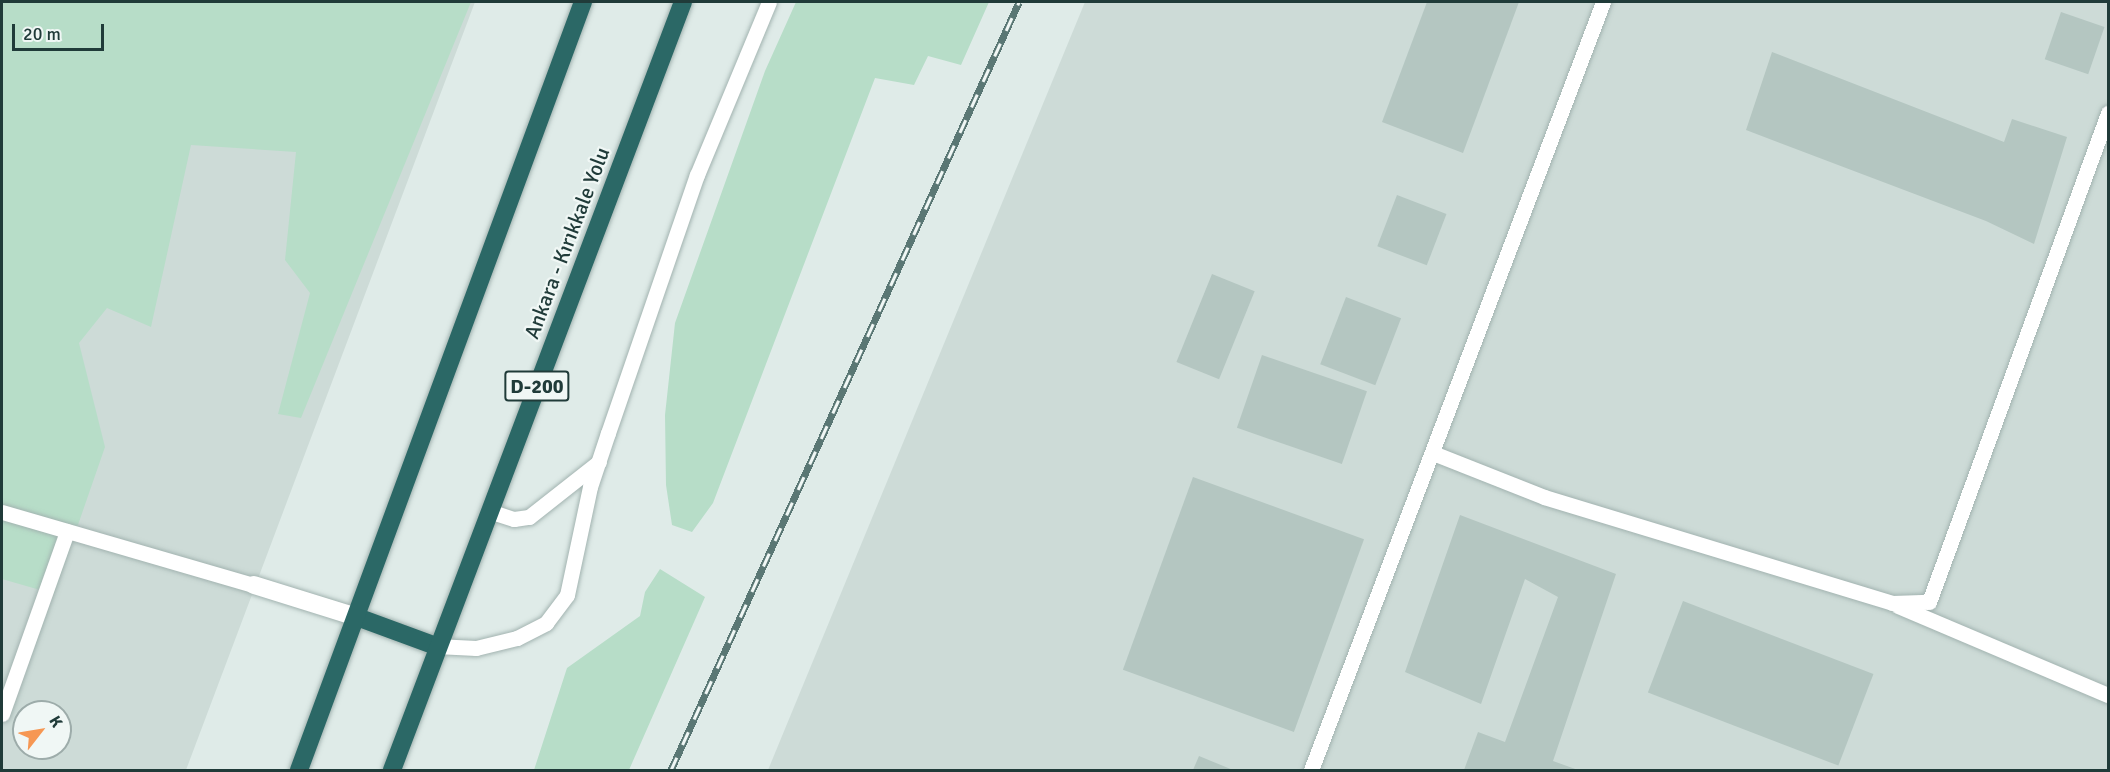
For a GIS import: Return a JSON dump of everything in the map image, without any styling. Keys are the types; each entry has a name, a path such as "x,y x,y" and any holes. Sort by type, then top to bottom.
{"highway":[{"path":"299,771 583,2"},
{"name":"Ankara - Kırıkkale Yolu","path":"392,771 436,646 683,2"},
{"path":"357,617 436,646"}],"street":[{"path":"254,585 357,617"}],"lane":[{"path":"436,646 497,645 534,631 557,611 567,595 599,462 698,176 769,2"},
{"path":"1311,771 1603,2"},
{"path":"1892,603 1929,602 2109,113"},
{"path":"1433,453 1544,496 1892,603 2109,695"},
{"path":"489,511 514,519 528,517 599,462"},
{"path":"2,512 254,585"},
{"path":"2,714 67,531"}],"shaded area":[{"path":"2,2 475,2 186,770 2,770"},
{"path":"1085,2 2108,2 2108,770 768,770"}],"green space":[{"path":"2,2 471,2 301,418 278,414 310,293 285,260 296,152 191,145 151,327 107,308 79,343 105,447 54,594 2,579"},
{"path":"796,2 989,2 961,65 928,56 914,85 875,78 713,503 692,532 672,525 666,485 665,415 675,323 765,71"},
{"path":"660,569 705,597 629,770 534,770 567,668 640,616 645,592"}],"building":[{"path":"1427,2 1519,2 1463,153 1382,122"},
{"path":"2061,12 2104,27 2088,74 2045,59"},
{"path":"1772,52 2004,142 2012,119 2067,137 2034,244 1986,221 1746,130"},
{"path":"1397,195 1446,214 1427,265 1377,246"},
{"path":"1212,274 1255,291 1219,379 1176,362"},
{"path":"1346,297 1401,318 1375,385 1320,364"},
{"path":"1262,355 1367,391 1342,464 1237,428"},
{"path":"1193,477 1364,539 1294,732 1123,670"},
{"path":"1460,515 1616,574 1553,761 1578,770 1464,770 1478,732 1505,742 1558,597 1525,579 1481,704 1405,672"},
{"path":"1683,601 1873,674 1838,766 1648,692"},
{"path":"1199,756 1233,770 1193,770"}],"railway":[{"path":"671,770 1019,2"}]}
